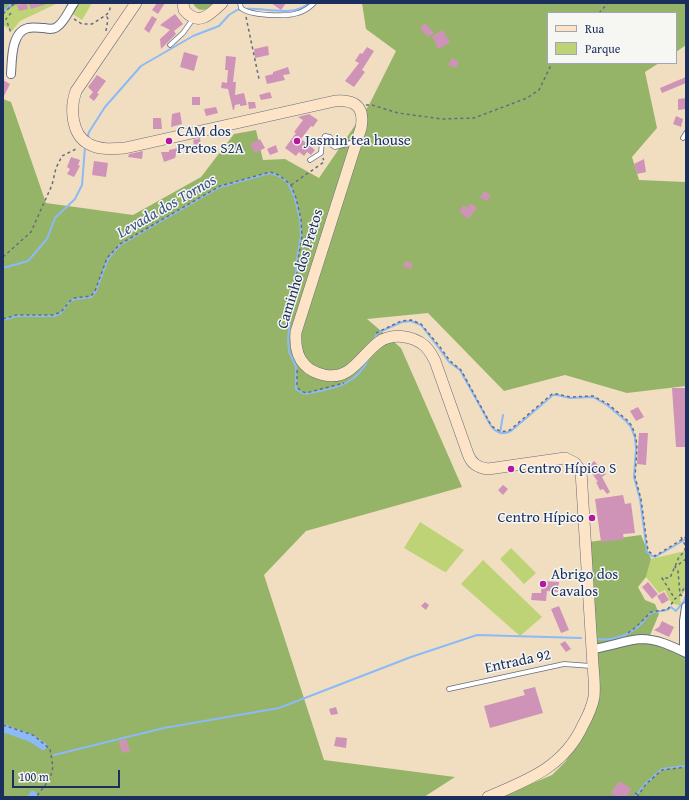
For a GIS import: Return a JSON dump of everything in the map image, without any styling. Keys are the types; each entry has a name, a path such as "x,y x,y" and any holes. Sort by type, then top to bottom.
{"main road":[{"path":"136,3 81,82 74,96 72,110 73,120 76,128 86,142 103,148 125,148 341,100 352,102 360,110"},
{"path":"183,3 184,10 193,18 201,19 222,3"},
{"name":"Caminho dos Pretos","path":"360,110 363,121 357,142 296,332 295,342 298,355 304,364 312,371 323,375 334,376 353,368 374,346 384,340 398,337 414,339 424,345 430,352 468,454 474,464 481,468 488,469 560,458 569,459 575,463 582,475 593,666 594,691 592,703 578,736 571,747 549,767 536,776 488,797"}],"street":[{"path":"11,74 17,36 25,29 54,28 60,26 74,3"},
{"path":"592,649 604,648 638,640 668,644 685,652 684,622 686,607"}],"lane":[{"path":"240,3 243,10 283,15 297,14 308,10 314,3"},
{"path":"170,45 184,33 193,18"},
{"path":"683,138 686,133"},
{"path":"310,160 321,153 322,142 325,136 330,138 332,145 336,147 357,142"},
{"name":"Entrada 92","path":"449,689 564,664 593,666"}],"path":[{"path":"3,14 16,3"},
{"path":"600,12 608,3"},
{"path":"66,15 82,24 92,24 109,12 111,5"},
{"path":"243,10 259,79"},
{"path":"11,13 6,20 15,42"},
{"path":"360,110 366,105 372,105 398,113 442,119 474,118 527,98 539,90 552,64"},
{"path":"3,257 31,232 52,185 56,168 62,156 86,142"},
{"path":"291,185 324,162 321,153"},
{"path":"675,599 662,578 670,578 679,557 685,551 685,545 681,537"},
{"path":"675,568 686,559"},
{"path":"675,568 678,570 680,596"},
{"path":"627,633 636,627 650,612 668,609 675,599 680,596 686,585"},
{"path":"680,596 686,597"},
{"path":"3,725 33,735 50,749 53,767 50,780 36,797"},
{"path":"637,797 646,784 662,770 686,767"},
{"path":"634,793 640,796"}],"green space":[{"path":"3,3 21,3 3,13"},
{"path":"21,3 58,3 20,21 12,31 3,25 3,13"},
{"path":"77,3 92,3 82,20 71,13"},
{"path":"193,3 216,3 210,8 201,10 198,9"},
{"path":"362,3 686,3 686,45 677,51 677,12 547,12 547,64 657,64 645,72 657,128 632,157 639,180 686,182 686,386 627,393 565,375 504,391 428,313 367,319 401,348 462,487 306,531 264,575 324,760 455,777 424,797 3,797 3,99 11,102 46,203 133,215 201,177 234,134 256,130 263,160 285,159 319,178 369,105 396,51 366,29"},
{"path":"420,522 464,550 446,572 404,548"},
{"path":"641,535 651,559 646,577 638,587 645,600 655,604 659,614 648,640 686,657 686,797 500,797 552,775 566,761 590,717 589,542"},
{"path":"686,547 686,589 680,597 681,606 671,603 665,590 659,593 646,577 651,559 685,551 684,548"},
{"path":"511,548 536,573 524,584 500,559"},
{"path":"483,560 542,617 520,636 461,584"}],"building":[{"path":"27,3 28,9 19,11 17,5"},
{"path":"157,3 165,3 158,14 152,10"},
{"path":"271,3 286,3 281,10"},
{"path":"29,4 47,4 31,9"},
{"path":"175,14 183,24 174,31 176,34 161,49 160,39 170,30 160,25"},
{"path":"152,16 157,19 149,33 144,29"},
{"path":"425,23 434,33 428,37 420,28"},
{"path":"443,30 450,43 438,49 432,36"},
{"path":"268,46 269,55 255,58 254,49"},
{"path":"367,47 374,51 362,70 365,72 354,87 345,81 359,63 355,61 360,53 362,54"},
{"path":"184,52 198,56 194,71 180,67"},
{"path":"226,56 236,57 233,82 236,82 235,95 244,93 247,105 235,105 234,110 228,89 221,88 222,82 227,83 228,70 225,70"},
{"path":"452,58 459,62 456,68 448,65"},
{"path":"288,67 290,74 283,75 285,80 267,84 265,76"},
{"path":"97,75 106,81 97,93 99,94 94,101 89,97 93,92 88,87"},
{"path":"686,77 686,83 662,93 660,88"},
{"path":"3,80 10,84 3,98"},
{"path":"270,92 272,98 261,100 259,95"},
{"path":"192,97 200,97 200,105 192,105"},
{"path":"686,98 686,109 678,110 678,99"},
{"path":"248,102 255,102 256,108 249,109"},
{"path":"216,107 218,113 206,116 204,109"},
{"path":"180,112 182,124 171,127 172,114"},
{"path":"309,114 318,120 313,127 311,126 301,139 315,150 311,155 307,152 304,156 299,152 296,156 285,148 303,120 298,117"},
{"path":"676,116 683,119 681,127 673,124"},
{"path":"153,118 161,118 162,129 153,129"},
{"path":"200,138 201,144 194,145 193,140"},
{"path":"260,139 265,148 255,153 250,144"},
{"path":"276,145 278,152 270,155 267,149"},
{"path":"178,148 175,158 164,162 161,152 169,152 169,150"},
{"path":"143,151 142,159 128,157 129,154"},
{"path":"71,157 80,160 78,165 80,166 74,177 67,174 70,169 67,167"},
{"path":"644,159 646,172 637,174 634,164"},
{"path":"94,161 108,163 106,177 92,175"},
{"path":"484,191 491,196 487,201 480,197"},
{"path":"470,203 477,208 468,219 459,211 464,205 468,208"},
{"path":"405,261 413,264 411,269 403,266"},
{"path":"672,388 686,388 686,447 676,447"},
{"path":"638,407 644,417 636,421 630,411"},
{"path":"639,433 648,433 646,465 637,464"},
{"path":"594,461 599,466 600,465 606,474 602,477 610,492 607,494 603,489 600,490 596,482 598,482 591,472 593,470 589,466"},
{"path":"503,485 508,489 503,495 498,490"},
{"path":"623,495 625,504 631,503 635,533 623,534 624,539 601,542 595,499"},
{"path":"542,581 559,582 558,592 547,591 546,601 531,600 532,593 541,593"},
{"path":"648,582 658,594 652,599 642,587"},
{"path":"664,592 669,600 662,604 657,596"},
{"path":"425,602 429,605 426,610 421,606"},
{"path":"559,606 569,630 561,633 551,609"},
{"path":"662,621 674,627 669,637 654,630 659,627"},
{"path":"565,641 571,649 566,652 560,644"},
{"path":"535,687 543,713 490,728 484,706 525,695 523,690"},
{"path":"336,707 338,714 331,715 329,709"},
{"path":"336,737 347,738 346,748 334,746"},
{"path":"126,739 130,751 122,753 119,741"},
{"path":"619,781 632,789 626,797 617,797 611,793"}],"waterway":[{"name":"Levada dos Tornos","path":"3,12 12,3"},
{"path":"245,9 287,11 295,10 309,3"},
{"path":"87,139 89,132 105,107 141,66 193,36 219,26 229,15 241,9"},
{"path":"3,268 28,261 47,239 55,218 75,199 82,185 85,147"},
{"name":"Levada dos Tornos","path":"3,320 16,316 54,316 61,313 70,301 91,297 96,291 108,259 120,245 220,187 270,173 279,176 289,185 295,198 300,219 301,236 288,340 289,352 296,367 296,389 306,394 342,385 357,375 369,358"},
{"name":"Levada dos Tornos","path":"374,340 377,333 402,322 411,321 421,325 449,362 460,370 491,426 500,433 511,431 553,395 570,398 593,397 607,405 626,421 631,427 635,438 636,449 634,477 640,499 647,552 655,557 686,539"},
{"path":"500,433 503,415"},
{"path":"595,639 620,637 637,628 649,615 655,612 666,610 671,607 676,611 684,601 686,595"},
{"path":"54,755 164,728 279,708 411,657 477,635 581,638"},
{"path":"3,728 31,738 43,746"},
{"name":"Levada dos Tornos","path":"635,797 645,784 662,769 686,766"}],"place":[{"name":"CAM dos Pretos S2A","path":"169,141"},
{"name":"Jasmin tea house","path":"297,141"},
{"name":"Centro Hípico S","path":"511,469"},
{"name":"Centro Hípico","path":"592,518"},
{"name":"Abrigo dos Cavalos","path":"543,584"}]}
